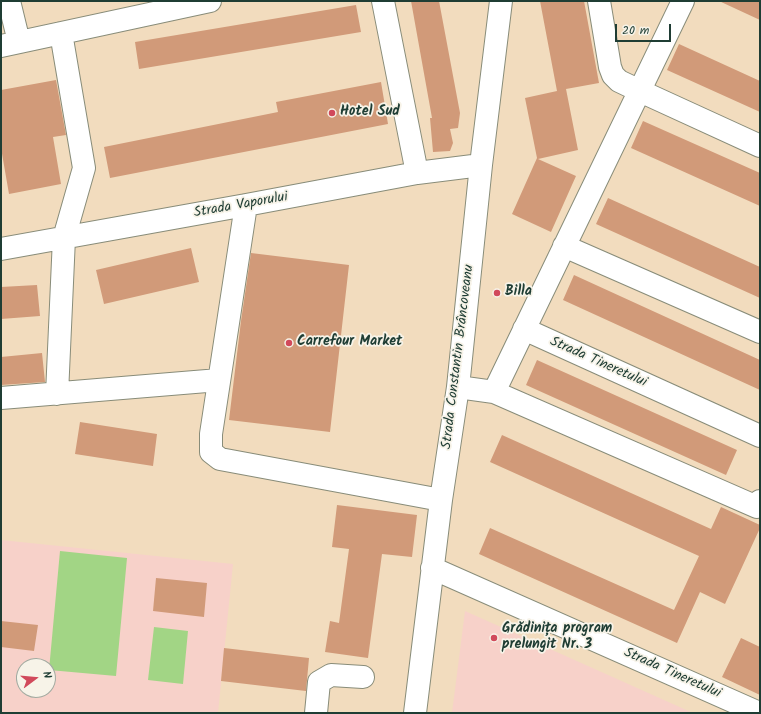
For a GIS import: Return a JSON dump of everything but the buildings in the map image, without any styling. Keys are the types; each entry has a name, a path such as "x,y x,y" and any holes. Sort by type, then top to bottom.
{"street":[{"path":"9,1 10,44 210,1"},
{"path":"383,1 417,173"},
{"name":"Strada Constantin Brâncoveanu","path":"415,713 432,568 458,387 481,165 501,1"},
{"path":"599,1 610,67 613,75 619,81 760,146"},
{"path":"494,392 683,1"},
{"path":"57,394 64,238 84,168 61,34"},
{"name":"Strada Vaporului","path":"1,249 417,173 481,165"},
{"path":"246,205 210,434 211,452 220,459 441,500"},
{"path":"564,246 760,332"},
{"name":"Strada Tineretului","path":"524,330 760,436"},
{"path":"1,398 219,380"},
{"path":"458,387 494,392 757,507 760,500"},
{"name":"Strada Tineretului","path":"432,568 757,713"},
{"path":"316,713 320,682 332,675 363,677"}],"shaded area":[{"path":"1,540 233,564 218,713 1,713"},
{"name":"Grădinița program prelungit Nr. 3","path":"465,611 588,666 693,713 452,713"}],"green space":[{"path":"60,551 127,558 116,676 56,671 56,658 50,658"},
{"path":"154,627 188,631 183,684 148,680"}],"place":[{"name":"Hotel Sud","path":"332,113"},
{"name":"Billa","path":"497,293"},
{"name":"Carrefour Market","path":"289,343"},
{"name":"Grădinița program prelungit Nr. 3","path":"494,638"}]}
